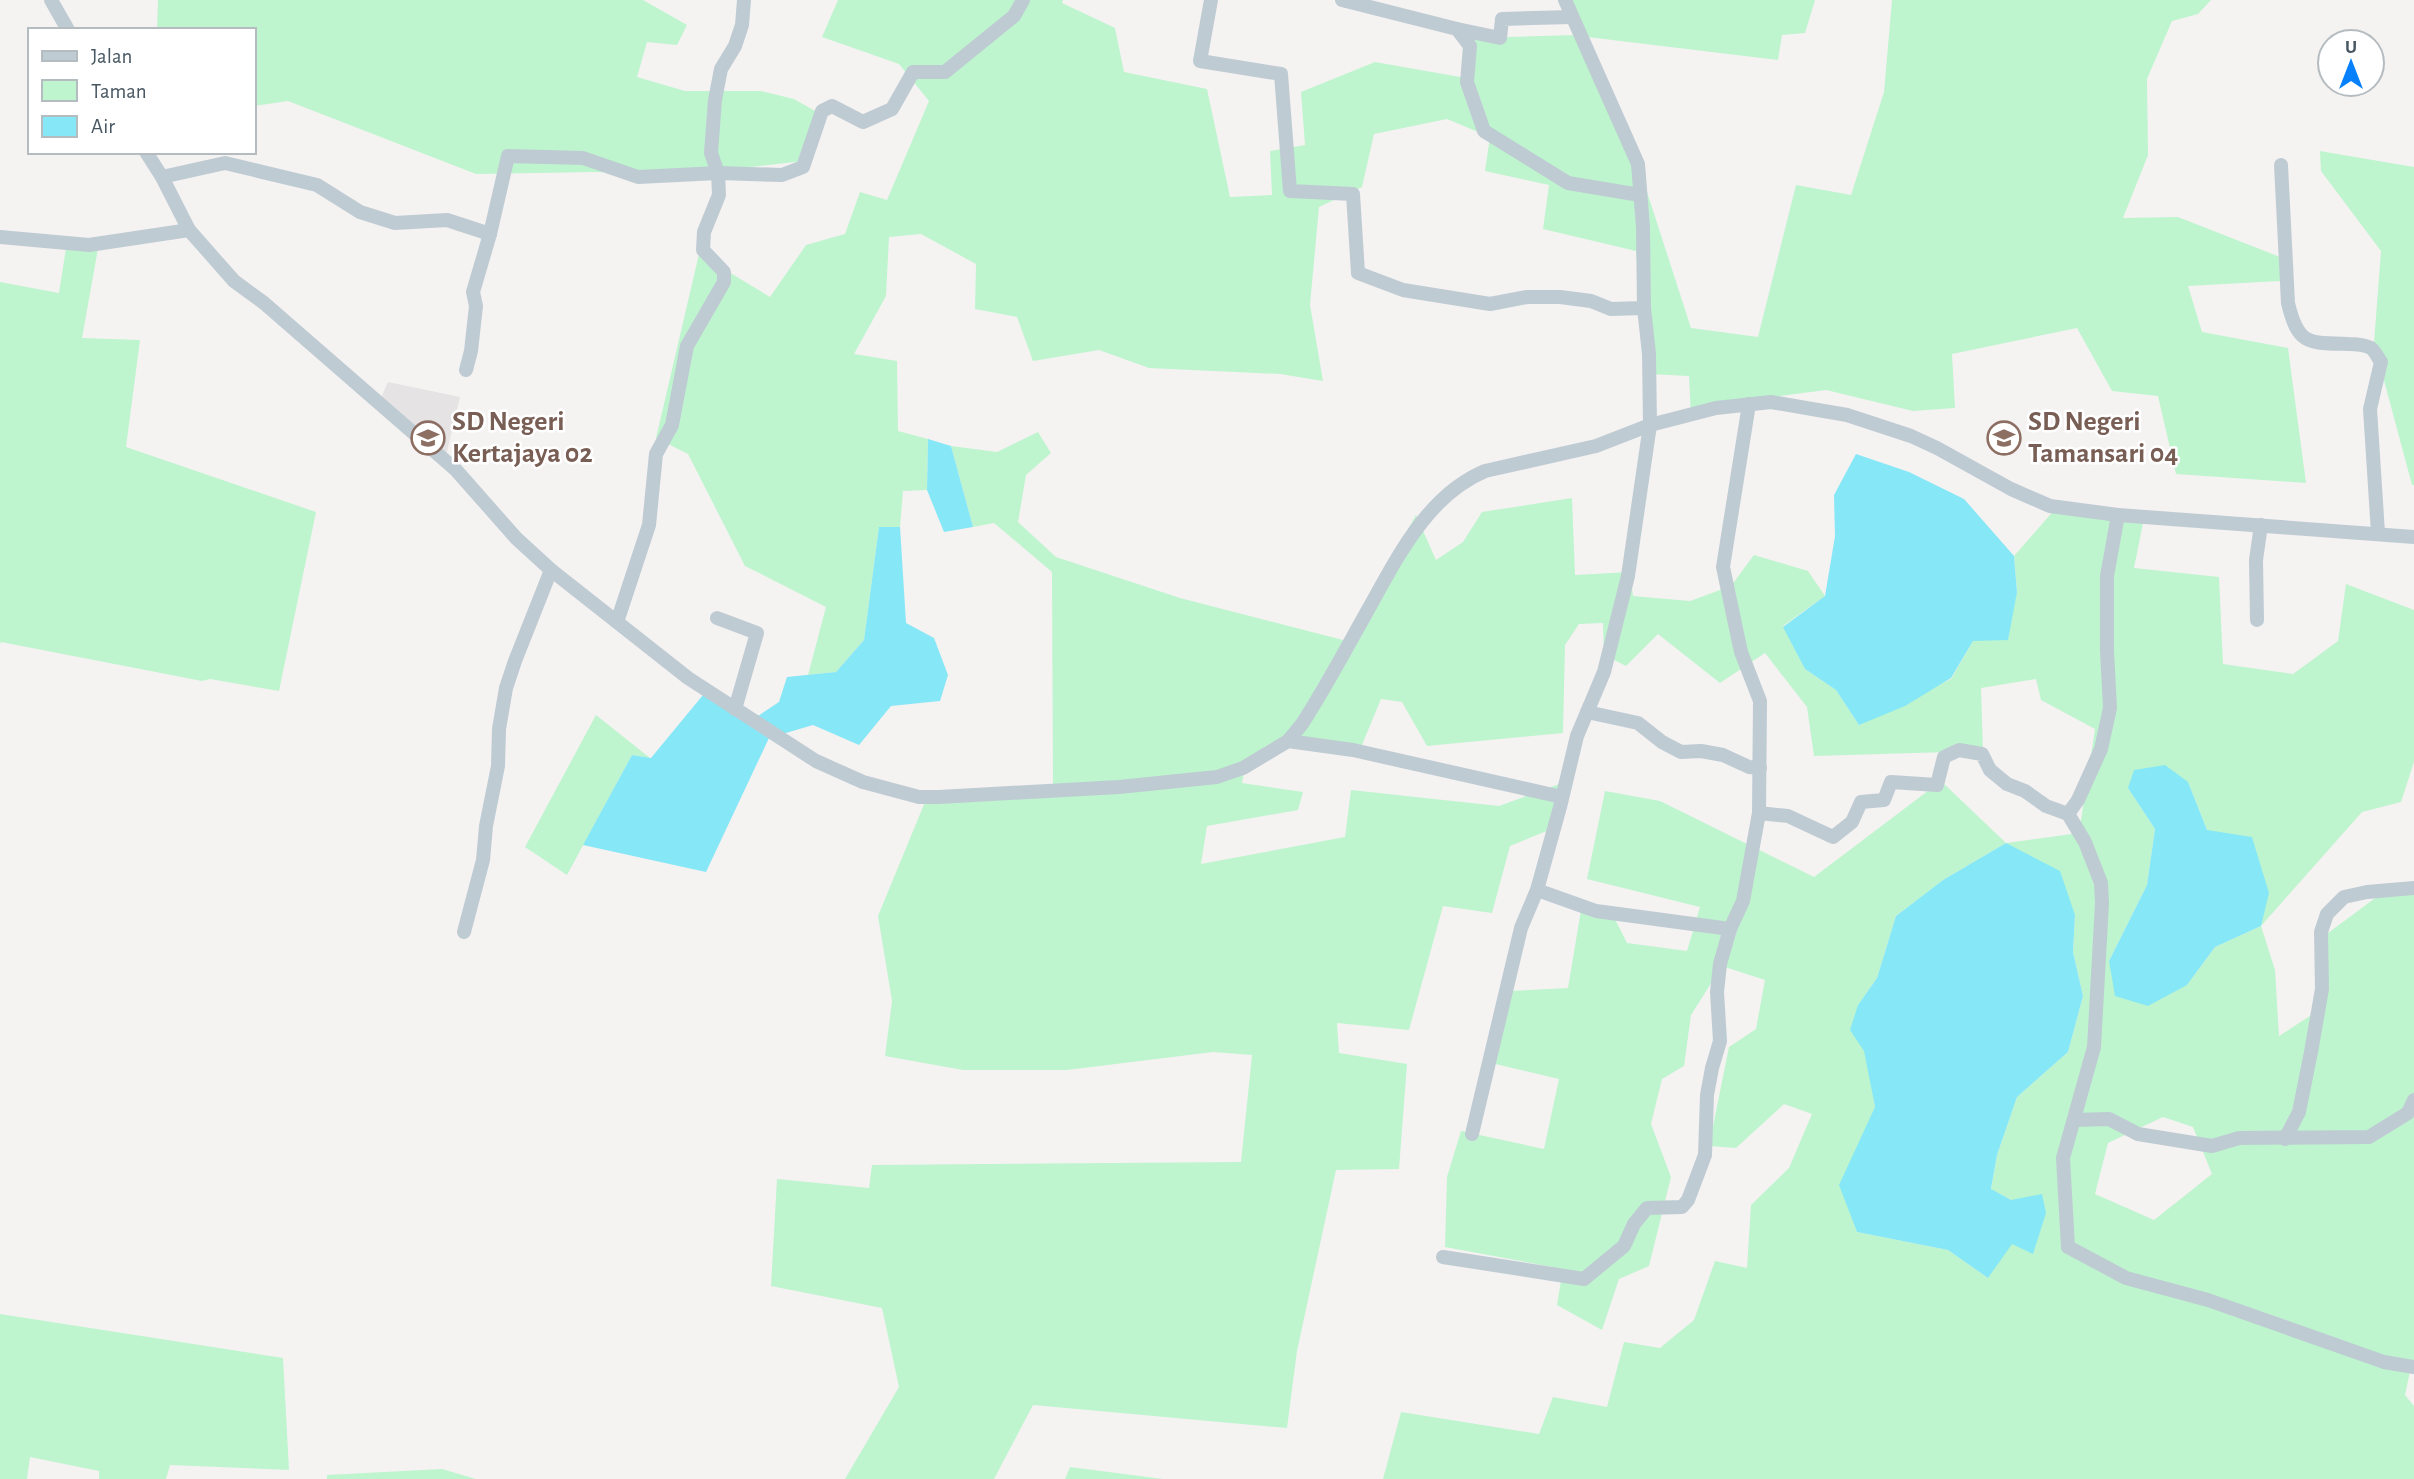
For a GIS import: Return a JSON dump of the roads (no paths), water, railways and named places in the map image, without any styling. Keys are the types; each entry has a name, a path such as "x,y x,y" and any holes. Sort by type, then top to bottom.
{"street":[{"path":"51,0 67,28"},
{"path":"617,622 649,525 656,454 672,425 687,346 724,282 724,272 703,250 704,232 719,195 719,173 711,153 715,100 721,69 735,46 742,25 744,0"},
{"path":"466,370 476,306 473,292 508,156 583,158 638,177 719,173 782,175 803,167 822,110 832,106 863,122 892,109 913,72 945,72 1014,16 1023,0"},
{"path":"1211,0 1200,61 1281,74 1290,191 1353,194 1358,273 1403,290 1490,304 1527,297 1560,297 1591,301 1611,309 1644,309"},
{"path":"1342,0 1500,38 1502,19 1572,17"},
{"path":"1472,1134 1521,928 1537,890 1577,736 1604,673 1628,576 1650,425 1649,354 1644,309 1638,164 1565,0"},
{"path":"1457,29 1470,46 1467,82 1484,131 1568,183 1640,195"},
{"path":"147,154 189,230 234,281 264,303 456,470 516,538 551,570 688,678 816,761 863,782 919,797 1119,787 1217,777 1243,768 1288,741 1314,705 1399,555 1426,515 1452,491 1485,471 1596,446 1650,425 1716,408 1771,402 1847,415 1928,444 2011,489 2050,506 2118,515 2414,537"},
{"path":"162,177 225,163 317,185 360,212 395,223 447,220 490,234"},
{"path":"2281,165 2288,303 2292,323 2302,338 2317,343 2355,344 2371,349 2381,362 2370,409 2378,533"},
{"path":"0,237 89,244 189,230"},
{"path":"1443,1257 1584,1279 1625,1246 1634,1224 1647,1208 1682,1207 1688,1200 1705,1155 1707,1095 1720,1041 1717,992 1720,964 1730,929 1744,901 1759,813 1760,701 1741,652 1723,568 1749,404"},
{"path":"2068,814 2078,800 2101,749 2110,708 2107,651 2108,576 2118,515"},
{"path":"2257,620 2256,560 2261,525"},
{"path":"464,932 483,860 486,826 498,766 499,729 506,688 551,570"},
{"path":"717,618 757,633 735,709"},
{"path":"1587,712 1638,723 1662,742 1681,752 1701,751 1723,755 1749,767 1760,768"},
{"path":"1288,741 1353,750 1562,797"},
{"path":"1759,813 1788,816 1833,837 1852,822 1861,802 1884,800 1891,782 1937,785 1944,757 1959,750 1982,754 1990,770 2007,784 2025,791 2046,806 2068,814 2085,842 2101,883 2102,903 2094,1047 2063,1158 2068,1247 2126,1278 2208,1300 2384,1362 2414,1367"},
{"path":"2285,1139 2299,1112 2312,1052 2322,989 2321,932 2327,914 2344,897 2414,888"},
{"path":"1537,890 1596,911 1730,929"},
{"path":"2074,1120 2109,1119 2138,1134 2212,1146 2239,1138 2369,1138 2408,1113 2414,1101"}],"water":[{"path":"928,439 951,446 973,527 944,532 927,490"},
{"path":"1856,454 1909,472 1964,499 2014,556 2017,592 2008,640 1973,641 1951,678 1905,706 1859,725 1836,690 1805,669 1783,627 1825,596 1835,536 1834,495"},
{"path":"879,527 900,527 906,623 934,638 948,675 940,701 891,706 859,745 813,725 769,738 706,872 583,845 632,755 651,758 703,695 749,722 779,702 787,677 836,672 864,640"},
{"path":"2165,765 2188,782 2207,830 2252,837 2269,893 2261,926 2215,947 2187,985 2148,1006 2115,996 2109,961 2147,885 2155,829 2128,788 2134,770"},
{"path":"2006,843 2060,871 2075,915 2073,952 2083,996 2068,1052 2017,1097 1997,1155 1991,1189 2011,1200 2042,1194 2046,1213 2033,1254 2012,1244 1988,1278 1948,1250 1857,1232 1839,1185 1875,1107 1864,1051 1850,1030 1858,1005 1877,978 1896,916 1943,880"}],"place":[{"name":"SD Negeri Kertajaya 02","path":"428,438"},
{"name":"SD Negeri Tamansari 04","path":"2004,438"}]}
